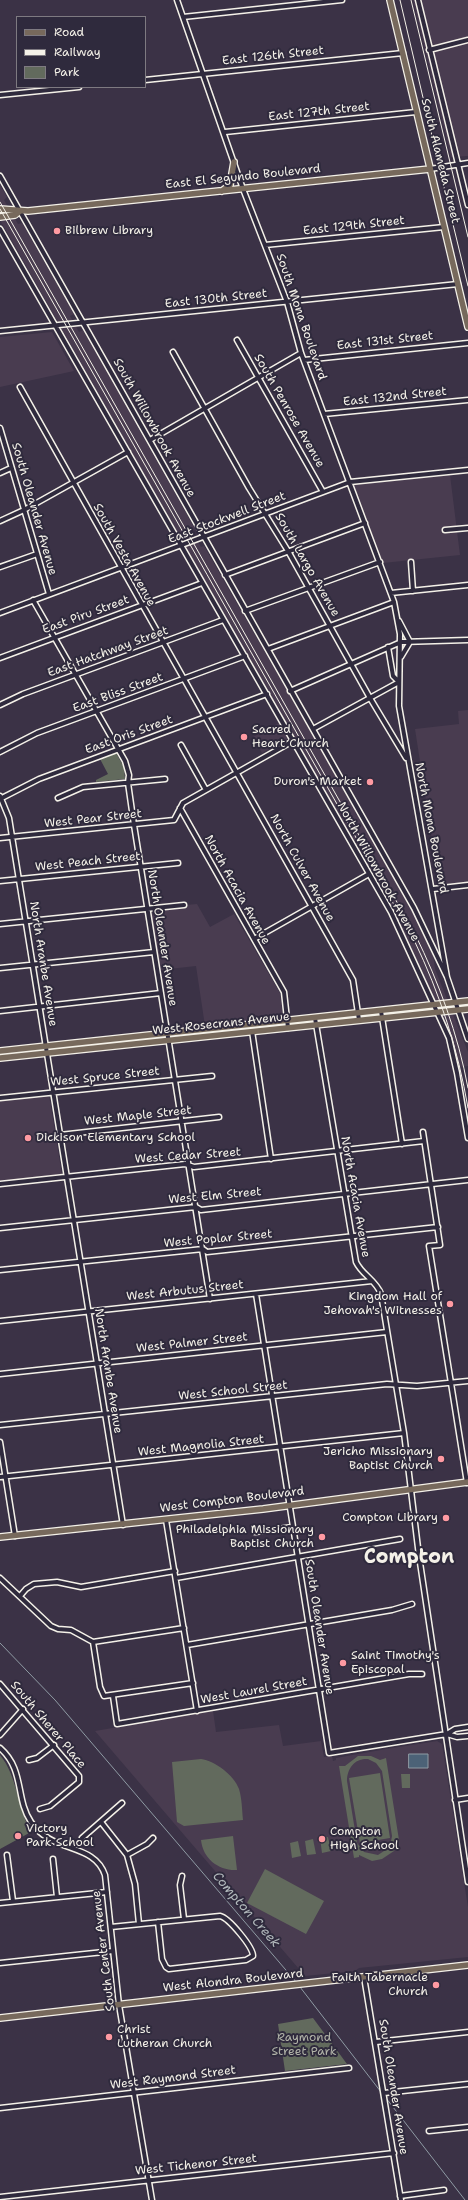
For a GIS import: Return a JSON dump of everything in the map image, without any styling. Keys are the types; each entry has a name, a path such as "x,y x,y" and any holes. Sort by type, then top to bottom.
{"main road":[{"name":"South Alameda Street","path":"390,0 468,327"},
{"path":"221,191 230,185 234,162"},
{"name":"East El Segundo Boulevard","path":"0,209 10,208 20,211 430,169"},
{"name":"East El Segundo Boulevard","path":"0,216 15,215 20,211"},
{"name":"West Rosecrans Avenue","path":"0,1051 468,1001"},
{"name":"West Rosecrans Avenue","path":"0,1058 467,1009"},
{"name":"West Compton Boulevard","path":"0,1537 166,1520 468,1483"},
{"name":"West Alondra Boulevard","path":"0,2018 294,1986 468,1965"}],"street":[{"name":"South Mona Boulevard","path":"177,0 225,132 243,189 287,302 301,353 391,593 399,621 401,642"},
{"path":"183,17 342,0"},
{"path":"418,0 468,205"},
{"path":"429,50 468,40"},
{"name":"East 126th Street","path":"146,80 403,53"},
{"path":"0,96 70,88"},
{"name":"East 127th Street","path":"225,132 416,112"},
{"name":"East El Segundo Boulevard","path":"430,169 468,163"},
{"name":"South Willowbrook Avenue","path":"0,176 245,611 268,649 290,691"},
{"name":"East 129th Street","path":"265,245 444,227"},
{"path":"0,229 266,694"},
{"name":"East 130th Street","path":"0,331 458,284"},
{"name":"South Penrose Avenue","path":"237,340 324,492"},
{"name":"East 131st Street","path":"304,360 468,343"},
{"name":"South Largo Avenue","path":"173,352 265,514 288,551 370,698 407,760"},
{"path":"150,440 301,353"},
{"name":"South Vesta Avenue","path":"20,387 212,731"},
{"name":"East 132nd Street","path":"324,414 468,400"},
{"name":"South Oleander Avenue","path":"0,428 49,594"},
{"path":"0,520 24,510 73,484 128,452"},
{"path":"0,473 11,468"},
{"name":"East Stockwell Street","path":"0,613 350,482 468,470"},
{"path":"225,575 365,523"},
{"path":"445,530 468,528"},
{"path":"0,567 37,554"},
{"path":"245,611 380,562"},
{"path":"411,562 413,591"},
{"name":"East Piru Street","path":"0,658 202,583"},
{"path":"391,593 468,585"},
{"path":"33,600 118,749"},
{"path":"268,649 394,602"},
{"name":"East Hatchway Street","path":"0,705 23,694 223,620"},
{"path":"399,621 410,642"},
{"path":"290,691 401,642 468,640"},
{"name":"North Mona Boulevard","path":"401,642 399,706 407,760 433,889 447,977"},
{"path":"400,659 410,642"},
{"name":"North Mona Boulevard","path":"388,647 393,676 399,682"},
{"name":"East Bliss Street","path":"0,752 37,733 245,656"},
{"path":"313,729 399,682"},
{"name":"North Willowbrook Avenue","path":"290,691 414,908 447,977 468,1039"},
{"name":"North Willowbrook Avenue","path":"266,694 391,912 435,1005 441,1012 453,1053 468,1138"},
{"name":"East Oris Street","path":"0,798 38,778 266,694"},
{"name":"North Culver Avenue","path":"212,731 353,980 359,1020"},
{"path":"180,808 183,803 293,741"},
{"path":"181,745 206,790"},
{"name":"North Oleander Avenue","path":"118,749 128,767 130,775 128,782 140,867 210,1299"},
{"path":"58,798 83,787 165,779"},
{"name":"North Aranbe Avenue","path":"0,798 9,818 122,1525"},
{"name":"West Pear Street","path":"0,838 174,820 180,808"},
{"name":"North Acacia Avenue","path":"180,808 284,992 288,1028"},
{"name":"West Peach Street","path":"0,881 178,863"},
{"path":"254,939 369,874"},
{"path":"433,889 468,885"},
{"path":"0,924 184,905"},
{"path":"0,968 154,952"},
{"path":"0,1011 161,993"},
{"path":"381,1011 402,1144"},
{"name":"North Acacia Avenue","path":"315,1018 356,1262 362,1272 373,1281 381,1294 404,1434 410,1490 447,1734 448,1756 467,1865 468,1882"},
{"path":"252,1031 271,1159"},
{"name":"West Spruce Street","path":"0,1098 212,1076"},
{"name":"West Maple Street","path":"60,1135 219,1117"},
{"path":"423,1132 440,1245 429,1246 450,1383 468,1483"},
{"name":"West Cedar Street","path":"0,1184 185,1164 194,1168 424,1141"},
{"name":"West Elm Street","path":"0,1228 196,1207 201,1210 468,1180"},
{"name":"West Poplar Street","path":"0,1270 202,1250 207,1252 438,1227"},
{"name":"West Arbutus Street","path":"0,1321 373,1281"},
{"path":"256,1294 289,1505"},
{"name":"West Palmer Street","path":"0,1374 387,1332"},
{"name":"West School Street","path":"0,1425 395,1384 417,1386 468,1381"},
{"name":"West Magnolia Street","path":"0,1477 404,1434"},
{"path":"0,1442 15,1536"},
{"name":"South Oleander Avenue","path":"289,1505 329,1753 447,1734"},
{"path":"166,1520 197,1711"},
{"path":"255,1532 293,1527"},
{"path":"176,1578 298,1558 400,1539"},
{"path":"20,1596 26,1589 34,1584 57,1582 80,1587 175,1571"},
{"path":"0,1578 51,1626 58,1629 71,1630 93,1642 184,1628"},
{"path":"187,1645 392,1610 412,1604"},
{"name":"West Laurel Street","path":"93,1642 100,1687 104,1696 113,1696 193,1683"},
{"name":"West Laurel Street","path":"113,1696 117,1724 410,1674 422,1674"},
{"name":"South Sherer Place","path":"0,1684 77,1772 80,1780 50,1806 40,1809"},
{"path":"0,1735 23,1709"},
{"path":"447,1734 455,1729 468,1727"},
{"path":"447,1734 457,1737 468,1736"},
{"path":"29,1760 37,1758 54,1745"},
{"name":"South Center Avenue","path":"0,1748 15,1768 25,1807 31,1822 43,1835 55,1844 80,1851 95,1859 103,1869 120,2005 152,2200"},
{"path":"455,1800 468,1798"},
{"path":"82,1838 122,1803"},
{"path":"101,1822 127,1855 135,1884 139,1924"},
{"path":"127,1855 147,1844 153,1838"},
{"path":"8,1856 13,1901"},
{"path":"53,1859 57,1897"},
{"path":"182,1876 180,1885 184,1919"},
{"path":"0,1903 107,1892"},
{"path":"111,1927 184,1919 220,1916 226,1918 250,1946 253,1956 246,1960 173,1968 166,1967 162,1959 158,1922"},
{"path":"0,1963 114,1951"},
{"name":"South Oleander Avenue","path":"364,1977 401,2198"},
{"path":"376,2042 468,2032"},
{"name":"West Raymond Street","path":"0,2108 348,2068"},
{"path":"384,2093 468,2084"},
{"path":"429,2131 468,2127"},
{"name":"West Tichenor Street","path":"0,2197 394,2153"},
{"path":"401,2198 444,2190"}],"shaded area":[{"path":"413,0 468,0 468,156 451,157"},
{"path":"0,185 7,197 4,200 18,224 22,223 74,314 70,316 79,332 83,330 195,529 192,532 201,547 204,546 356,811 355,814 358,816 427,936 426,942 432,947 435,969 468,1052 468,1066 458,1068 447,1029 407,938 0,220"},
{"path":"52,332 74,371 0,387 0,337"},
{"path":"450,475 460,555 383,563 354,485"},
{"path":"468,710 468,882 439,885 415,729 459,724 458,711"},
{"path":"279,723 288,739 262,753 253,737"},
{"path":"197,904 210,927 234,914 280,993 283,1017 205,1026 196,966 160,970 151,912 186,908 186,905"},
{"name":"Dickison Elementary School","path":"49,1095 62,1175 0,1181 0,1101"},
{"name":"Compton High School","path":"213,1711 216,1732 279,1725 283,1746 321,1741 324,1757 332,1756 333,1761 336,1760 336,1758 437,1741 442,1744 468,1907 468,1957 359,1968 355,1971 305,1976 95,1731"}],"green space":[{"path":"116,753 124,767 125,779 96,782 96,780 108,774 100,759"},
{"path":"0,1755 14,1782 26,1822 31,1832 0,1849"},
{"path":"358,1756 371,1756 380,1760 386,1758 399,1840 394,1851 382,1859 372,1861 359,1855 359,1857 354,1858 339,1766 345,1766","holes":["368,1759 376,1763 382,1771 392,1836 390,1847 378,1855 364,1852 357,1843 347,1781 350,1768 359,1760"]},
{"path":"201,1759 218,1766 237,1784 241,1797 243,1820 184,1826 177,1822 172,1762"},
{"path":"380,1773 390,1838 360,1843 349,1778"},
{"path":"401,1774 410,1774 410,1788 402,1788"},
{"path":"233,1836 237,1870 230,1870 218,1866 213,1862 205,1853 201,1840"},
{"path":"328,1837 331,1851 322,1853 320,1838"},
{"path":"313,1839 316,1854 307,1855 305,1841"},
{"path":"298,1841 301,1856 292,1858 290,1843"},
{"path":"265,1869 324,1901 306,1934 247,1903"},
{"name":"Raymond Street Park","path":"313,2018 347,2064 285,2071 278,2024"}],"water":[{"path":"409,1754 428,1754 428,1768 409,1768"}],"waterway":[{"name":"Compton Creek","path":"0,1643 55,1700 297,1983"},
{"name":"Compton Creek","path":"300,1987 381,2092"},
{"name":"Compton Creek","path":"386,2098 465,2200"}],"tram line":[{"path":"0,202 415,934 447,1009 459,1048 468,1088"}],"railway":[{"path":"400,0 437,157"},
{"path":"411,0 468,237"},
{"path":"442,179 468,286"},
{"path":"0,209 414,940 432,981 447,1022 459,1064 468,1108"}],"place":[{"name":"Bilbrew Library","path":"57,231"},
{"name":"Sacred Heart Church","path":"244,737"},
{"name":"Duron's Market","path":"370,782"},
{"name":"Dickison Elementary School","path":"28,1138"},
{"name":"Kingdom Hall of Jehovah's Witnesses","path":"450,1304"},
{"name":"Jericho Missionary Baptist Church","path":"441,1459"},
{"name":"Compton Library","path":"446,1518"},
{"name":"Philadelphia Missionary Baptist Church","path":"322,1537"},
{"name":"Saint Timothy's Episcopal","path":"343,1663"},
{"name":"Victory Park School","path":"18,1836"},
{"name":"Compton High School","path":"322,1839"},
{"name":"Faith Tabernacle Church","path":"436,1985"},
{"name":"Christ Lutheran Church","path":"109,2037"}],"district":[{"name":"Compton","path":"409,1558"}]}
